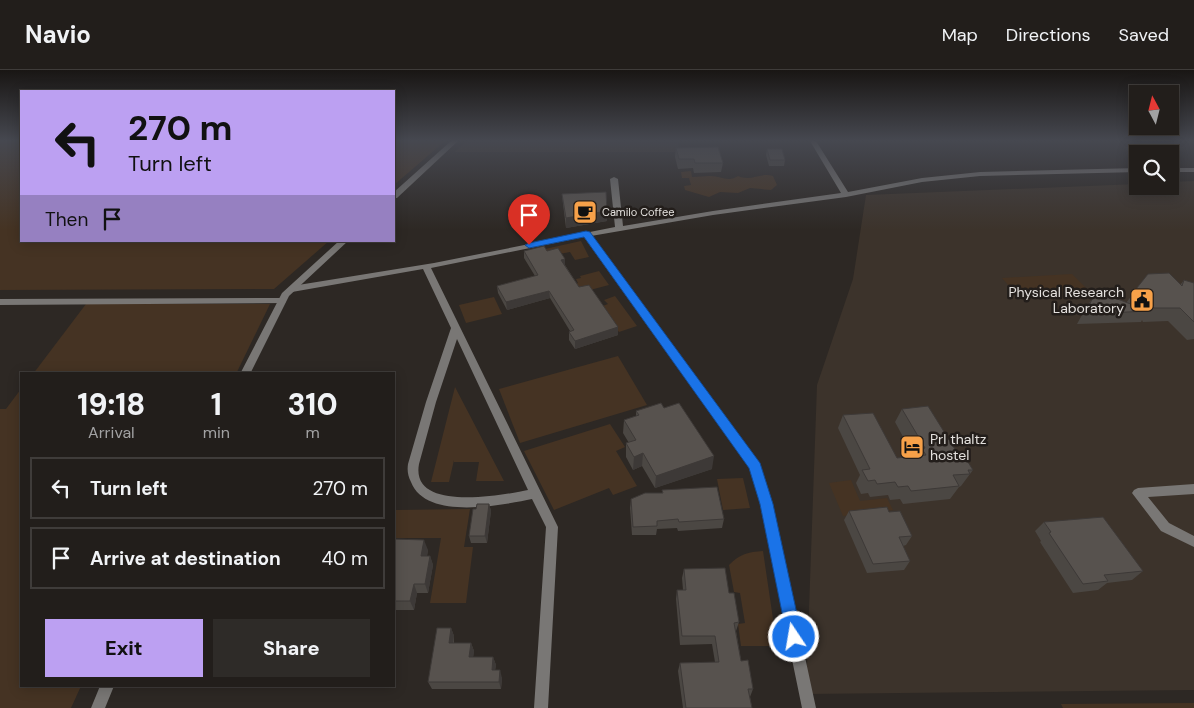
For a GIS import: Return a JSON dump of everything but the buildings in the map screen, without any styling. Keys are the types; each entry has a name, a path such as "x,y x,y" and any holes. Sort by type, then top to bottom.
{"street":[{"path":"395,195 422,171"},
{"path":"831,171 846,195"},
{"path":"292,289 426,266 619,228 846,195 922,180 980,174 1107,171"},
{"path":"614,179 619,228"},
{"path":"586,234 755,467 766,504 809,708"},
{"path":"246,372 282,301 292,289 343,242"},
{"path":"426,266 552,527 541,708"},
{"path":"0,302 282,301"},
{"path":"456,327 430,401 412,473 420,490 441,502 500,501 536,493"},
{"path":"1194,489 1138,493 1166,527 1194,542"},
{"path":"98,708 107,687"}],"shaded area":[{"path":"0,171 20,171 20,242 328,242 274,289 0,290"},
{"path":"395,171 410,171 395,184"},
{"path":"691,171 692,177 713,176 727,179 738,176 747,178 769,175 773,176 777,185 771,190 750,188 738,193 720,192 709,197 685,190 684,186 691,185 689,178 682,178 681,172"},
{"path":"1194,181 1194,690 806,694 817,385 853,279 866,195 1129,184 1129,195 1179,195 1179,182"},
{"path":"581,241 589,257 575,260 570,252 549,256 545,249"},
{"path":"599,271 609,285 571,295 574,284 578,283 576,279 581,278 580,276"},
{"path":"1072,274 1087,289 1016,294 1002,278"},
{"path":"615,296 637,326 619,332 600,307 608,304 604,300"},
{"path":"494,297 502,314 466,323 459,305"},
{"path":"86,304 270,304 237,372 35,372"},
{"path":"618,356 647,405 520,443 499,389"},
{"path":"455,387 504,481 476,481 479,462 454,462 454,460 449,482 431,482"},
{"path":"20,390 20,687 81,687 71,708 0,708 0,409 6,409"},
{"path":"610,424 625,447 616,451 637,486 613,495 609,488 554,510 524,451"},
{"path":"743,478 750,508 723,510 717,479"},
{"path":"851,480 860,501 887,498 893,510 843,516 829,483"},
{"path":"470,509 464,547 473,547 466,603 430,603 441,538 395,538 396,510"},
{"path":"763,551 777,646 741,646 738,624 745,623 740,593 734,592 729,565 744,554"},
{"path":"1194,703 1194,708 1063,708 1061,704"}],"place":[{"name":"Camilo Coffee","path":"585,212"},
{"name":"Physical Research Laboratory","path":"1142,300"},
{"name":"Prl thaltz hostel","path":"912,447"}],"route":[{"path":"529,245 586,234 755,467 766,504 794,637"}]}
